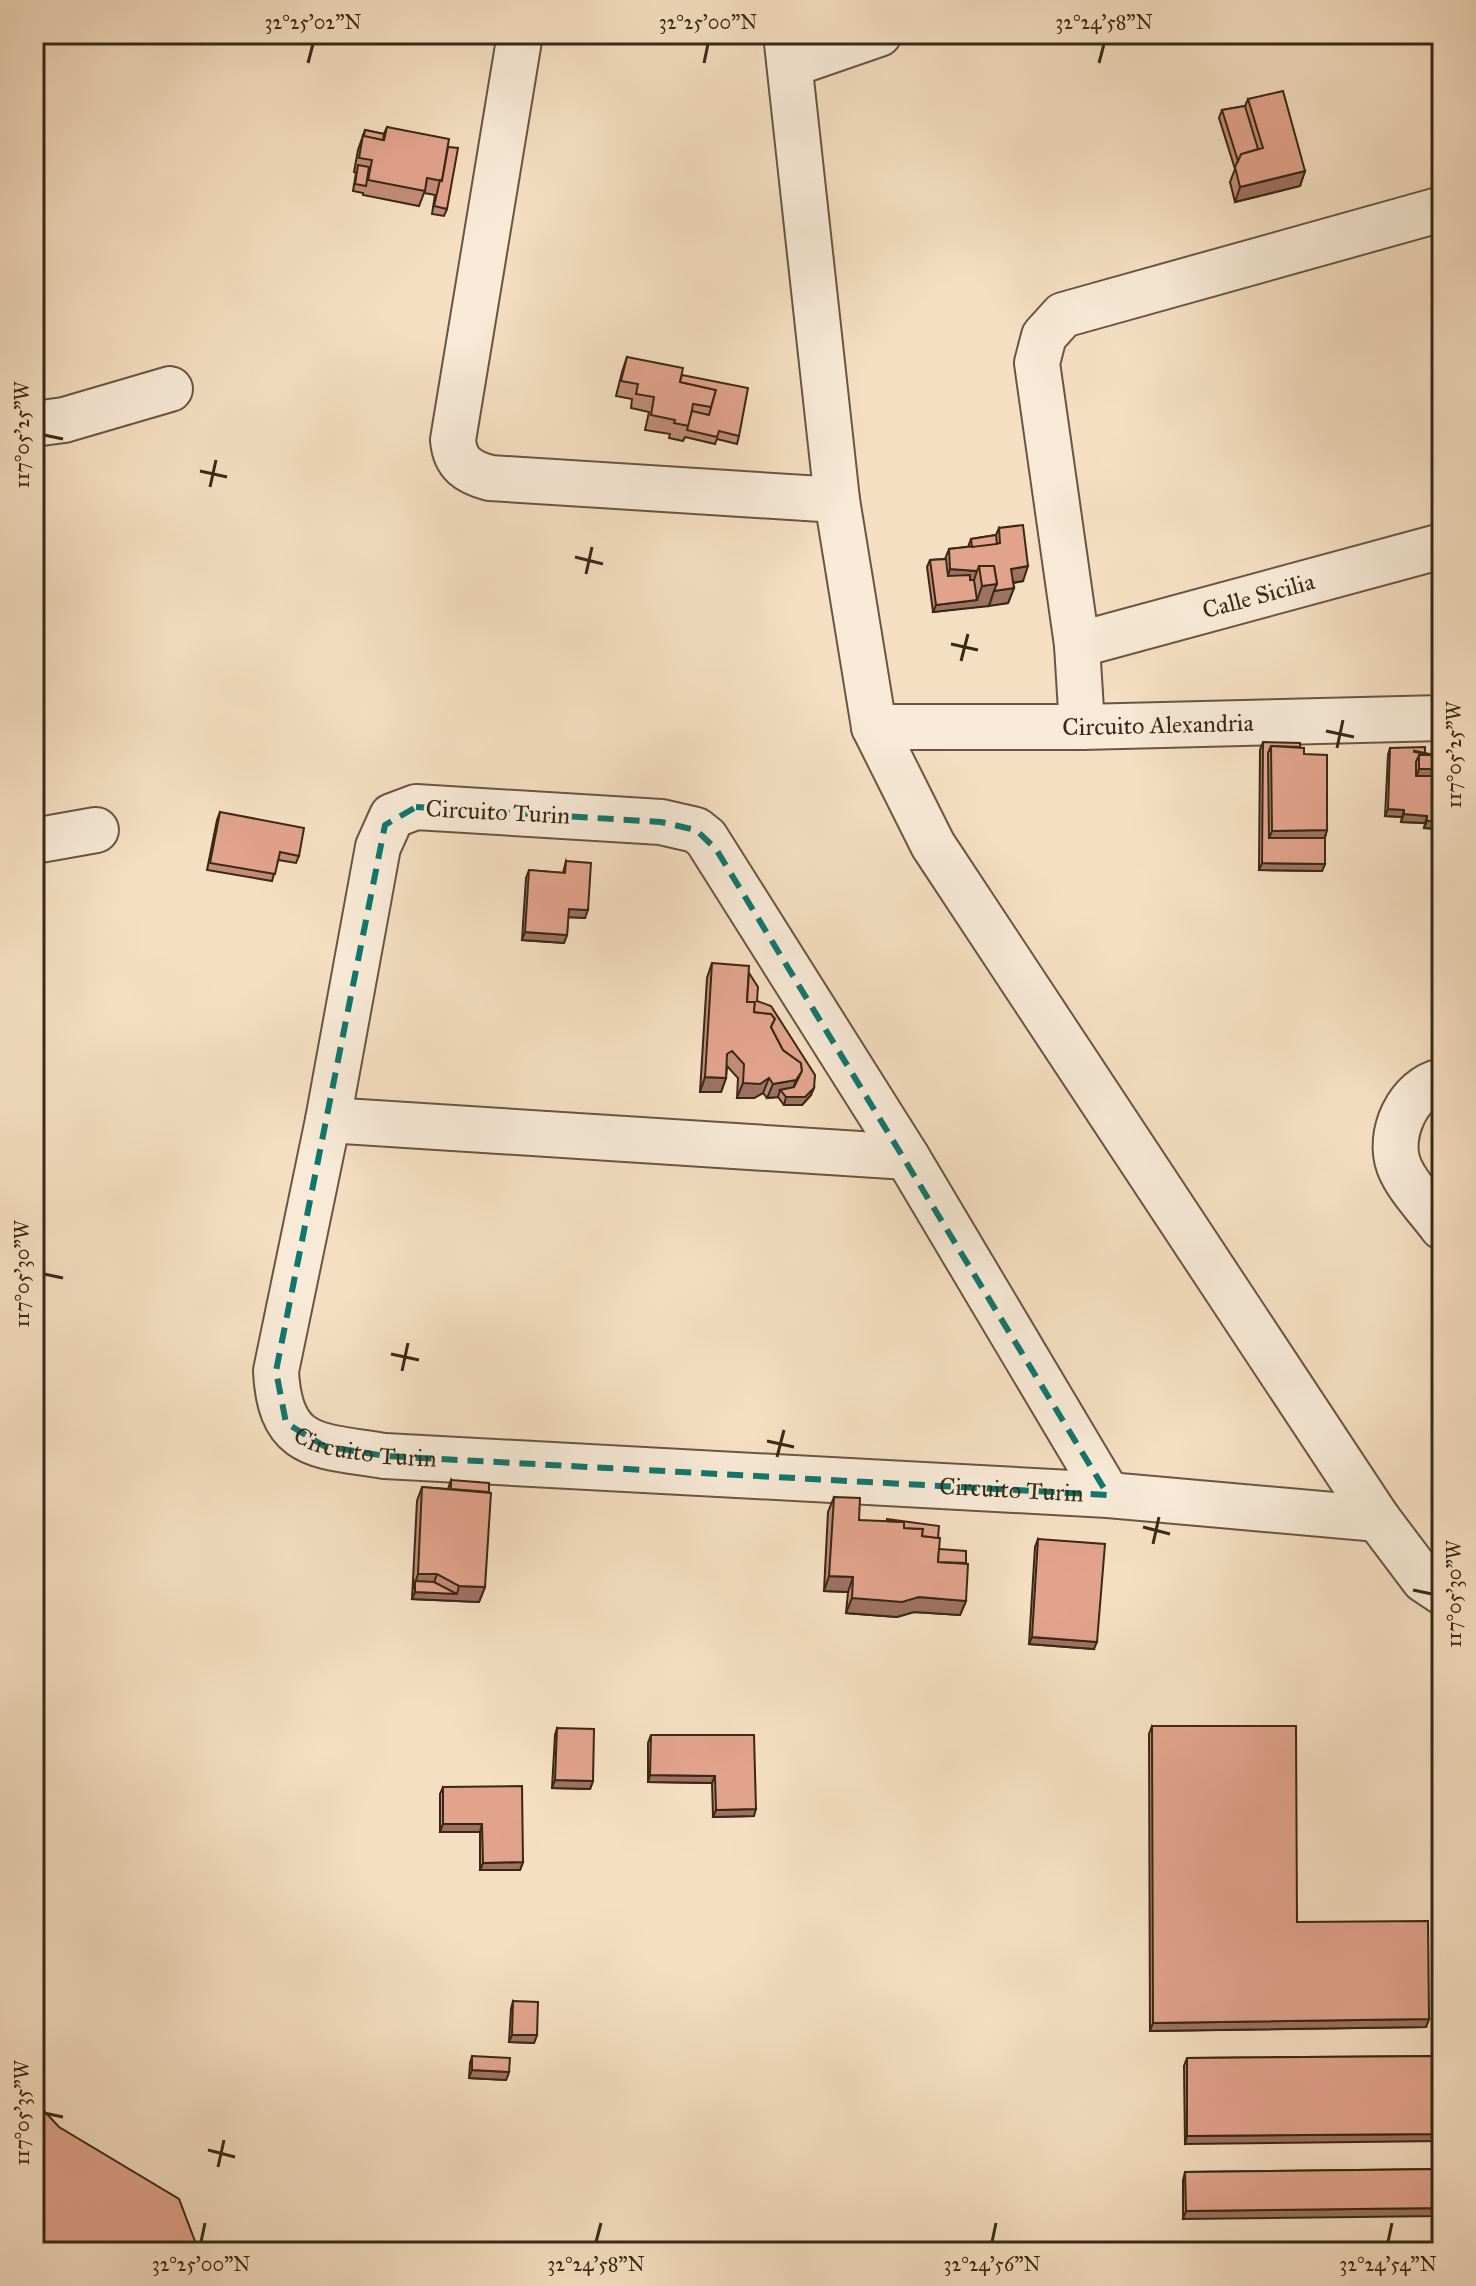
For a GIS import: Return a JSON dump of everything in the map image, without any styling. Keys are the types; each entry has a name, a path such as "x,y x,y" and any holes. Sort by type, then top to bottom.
{"street":[{"path":"520,34 453,440 461,465 471,473 490,478 837,500"},
{"path":"879,34 789,49 837,500 874,727 933,845 1378,1519 1424,1580 1442,1592"},
{"path":"1082,727 1077,645 1037,363 1044,336 1063,315 1442,209"},
{"path":"34,424 64,420 170,389"},
{"name":"Calle Sicilia","path":"1077,645 1442,546"},
{"name":"Circuito Alexandria","path":"874,727 1082,727 1442,718"},
{"name":"Circuito Turin","path":"907,1157 716,849 696,830 661,822 416,807 392,816 378,847 328,1120 276,1371 277,1401 286,1423 304,1438 324,1446 385,1456 1108,1495 1378,1519"},
{"path":"34,841 96,830"},
{"path":"1442,1081 1415,1096 1403,1115 1395,1140 1399,1166 1442,1227"},
{"path":"328,1120 907,1157 1108,1495"}],"highlighted area":[{"path":"416,807 661,822 696,830 716,849 1108,1495 385,1456 324,1446 286,1423 276,1371 385,825"}],"building":[{"path":"1283,91 1305,171 1240,187 1235,167 1241,154 1263,148 1248,99"},
{"path":"1245,106 1258,149 1241,154 1238,161 1222,110"},
{"path":"387,127 449,139 442,181 427,178 425,191 368,180 372,160 359,158 363,135 384,140"},
{"path":"365,130 384,134 383,140 364,136"},
{"path":"448,147 458,148 447,209 434,206"},
{"path":"358,165 369,167 366,186 355,184"},
{"path":"627,357 683,368 680,382 716,390 711,407 693,404 689,426 651,415 654,397 636,394 638,384 621,381"},
{"path":"682,375 748,388 739,436 719,431 717,437 687,430 692,411 709,415 716,390 680,382"},
{"path":"1023,525 1028,566 1011,569 1014,588 994,591 997,584 994,566 979,566 977,571 950,569 949,549 1000,543 999,528"},
{"path":"996,535 997,544 972,547 971,539"},
{"path":"946,559 948,576 970,575 970,580 974,580 977,600 936,605 930,560"},
{"path":"979,566 994,566 997,584 982,586"},
{"path":"1263,742 1300,743 1300,747 1271,746 1268,753 1269,838 1325,838 1325,864 1262,863"},
{"path":"1271,746 1304,748 1304,754 1327,755 1327,830 1272,831"},
{"path":"1425,747 1425,755 1419,755 1416,762 1416,776 1435,776 1434,798 1442,799 1442,821 1427,821 1427,816 1388,809 1390,748"},
{"path":"1419,755 1434,755 1434,769 1419,769"},
{"path":"220,812 304,828 299,856 280,852 275,874 210,863"},
{"path":"566,861 591,863 588,910 569,909 567,935 525,932 529,870 565,873"},
{"path":"712,963 749,966 747,1002 755,1002 754,1012 771,1014 775,1019 771,1027 783,1050 801,1063 802,1071 796,1080 773,1084 769,1078 760,1084 743,1083 744,1064 732,1051 727,1054 726,1078 705,1077"},
{"path":"749,973 758,987 757,1001 771,1006 815,1075 814,1088 805,1097 786,1097 780,1090 794,1087 802,1071 801,1063 783,1050 771,1027 775,1019 771,1014 754,1012 755,1002 747,1002"},
{"path":"451,1480 489,1483 489,1492 451,1489"},
{"path":"422,1487 491,1493 485,1587 459,1586 437,1574 418,1574"},
{"path":"834,1497 860,1498 859,1520 904,1522 904,1528 923,1529 922,1536 940,1538 938,1562 968,1564 966,1601 919,1597 902,1602 852,1598 853,1577 829,1576"},
{"path":"887,1519 939,1526 938,1538 922,1536 923,1529 904,1528 904,1522"},
{"path":"1038,1539 1105,1544 1097,1642 1032,1637"},
{"path":"939,1549 966,1551 966,1563 938,1562"},
{"path":"415,1581 434,1582 457,1594 415,1592"},
{"path":"1152,1726 1296,1726 1297,1922 1428,1921 1429,2019 1153,2023"},
{"path":"557,1728 594,1729 593,1781 555,1780"},
{"path":"651,1735 754,1735 756,1809 716,1810 715,1776 650,1775"},
{"path":"522,1786 523,1862 483,1863 482,1824 443,1824 443,1787"},
{"path":"513,2001 538,2002 537,2035 512,2035"},
{"path":"472,2056 510,2058 509,2072 472,2070"},
{"path":"1442,2056 1442,2134 1187,2136 1187,2058"},
{"path":"34,2100 59,2127 179,2199 199,2252 34,2252"},
{"path":"1442,2169 1442,2208 1186,2211 1185,2172"},
{"path":"1442,2244 1442,2252 1187,2252 1187,2247"}]}
